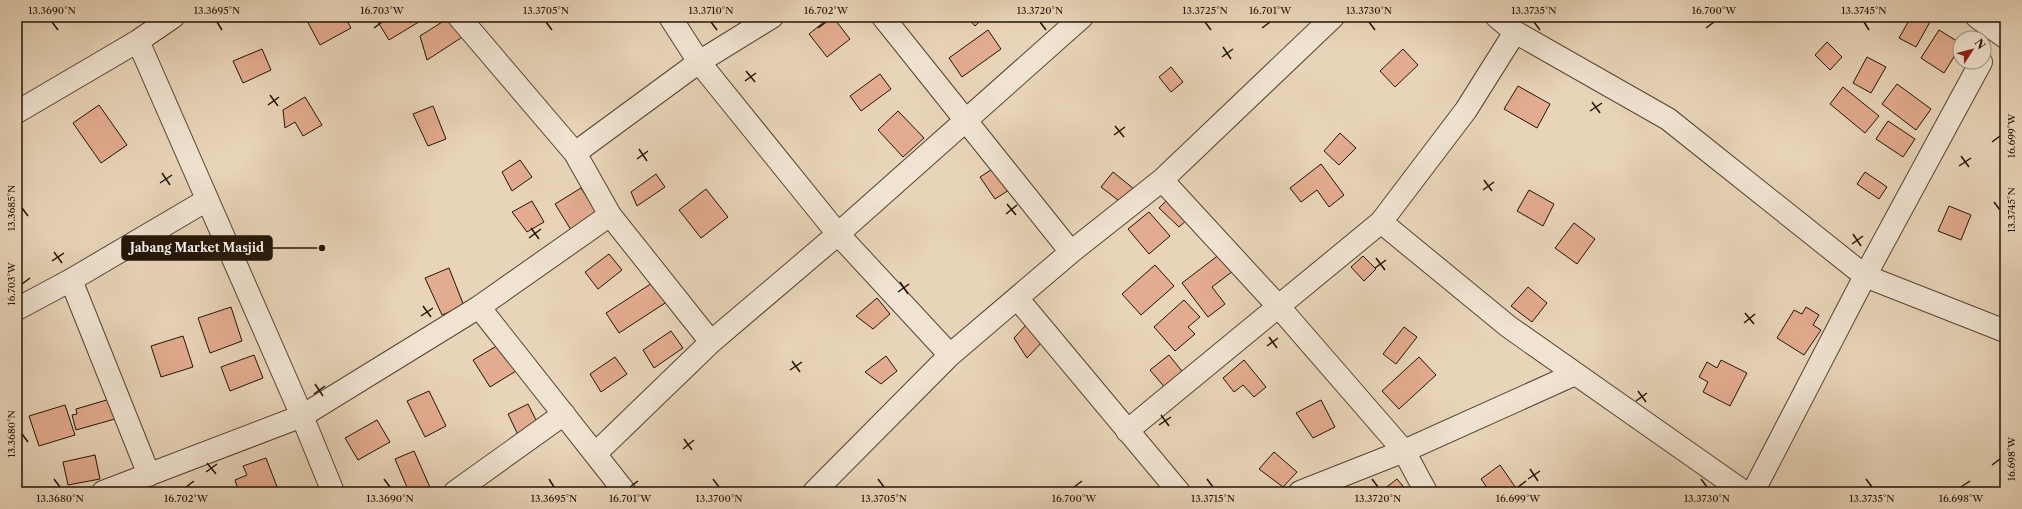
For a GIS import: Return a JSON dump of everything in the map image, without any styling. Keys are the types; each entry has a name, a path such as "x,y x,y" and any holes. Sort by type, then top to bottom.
{"street":[{"path":"17,112 138,42 173,17"},
{"path":"459,17 575,153 610,215 712,342"},
{"path":"670,17 699,62 838,234 950,355"},
{"path":"575,153 699,62 772,17"},
{"path":"883,17 964,121 1071,252"},
{"path":"595,454 712,342 838,234 1082,17"},
{"path":"814,492 950,355 1071,252 1162,180 1333,17"},
{"path":"1497,17 1515,32 1668,119 1865,276 2005,331"},
{"path":"1977,17 2001,34 1992,46"},
{"path":"1127,430 1381,222 1466,110 1515,32"},
{"path":"138,42 302,416 333,492"},
{"path":"1753,492 1865,276 1977,70"},
{"path":"1162,180 1279,306 1404,451 1426,492"},
{"path":"17,309 71,280 207,200"},
{"path":"111,491 302,416 479,307 610,215"},
{"path":"1381,222 1509,327 1744,492"},
{"path":"71,280 149,475"},
{"path":"1017,298 1179,492"},
{"path":"479,307 595,454 619,490"},
{"path":"1300,492 1404,451 1575,374"},
{"path":"455,492 564,414"}],"building":[{"path":"305,17 345,17 351,28 320,45"},
{"path":"375,17 421,17 422,20 389,40"},
{"path":"450,17 464,36 427,60 420,36"},
{"path":"830,17 833,17 850,39 827,57 809,34"},
{"path":"967,17 984,17 975,26"},
{"path":"1911,17 1926,17 1931,20 1916,47 1899,38"},
{"path":"988,30 1001,49 962,77 949,58"},
{"path":"1939,30 1952,38 1952,60 1944,73 1921,58"},
{"path":"1827,42 1842,57 1830,70 1815,55"},
{"path":"262,49 271,70 243,83 233,61"},
{"path":"1403,49 1418,65 1395,87 1380,71"},
{"path":"1867,57 1886,67 1871,93 1853,83"},
{"path":"1171,67 1183,82 1171,92 1159,77"},
{"path":"880,74 891,89 861,111 850,96"},
{"path":"1897,84 1931,109 1916,130 1882,104"},
{"path":"1518,86 1550,104 1537,128 1504,109"},
{"path":"1843,87 1879,116 1865,133 1830,104"},
{"path":"305,97 322,125 303,136 295,122 285,128 283,110"},
{"path":"99,105 127,145 101,163 73,123"},
{"path":"433,106 446,139 428,146 413,114"},
{"path":"898,111 924,138 903,157 878,130"},
{"path":"1888,121 1915,139 1903,157 1876,139"},
{"path":"1340,133 1356,148 1339,165 1324,151"},
{"path":"520,160 532,177 512,191 502,172"},
{"path":"1321,164 1344,195 1329,207 1317,190 1301,202 1290,188"},
{"path":"994,168 1009,190 995,199 980,177"},
{"path":"1113,172 1134,189 1123,204 1101,187"},
{"path":"1865,172 1887,187 1879,199 1857,184"},
{"path":"656,174 665,187 637,206 631,192"},
{"path":"581,188 599,216 573,233 555,204"},
{"path":"706,189 728,217 701,238 679,210"},
{"path":"1529,190 1554,204 1543,226 1517,211"},
{"path":"1171,196 1191,216 1179,227 1159,208"},
{"path":"532,201 544,222 527,232 512,212"},
{"path":"1949,206 1971,215 1961,240 1938,231"},
{"path":"1149,212 1170,236 1149,254 1128,229"},
{"path":"1574,223 1595,239 1577,264 1555,248"},
{"path":"1224,251 1237,268 1212,287 1225,304 1208,317 1182,283"},
{"path":"609,254 622,270 598,289 585,272"},
{"path":"1363,256 1376,269 1364,281 1351,267"},
{"path":"1155,265 1174,286 1141,315 1122,294"},
{"path":"449,268 464,306 442,315 425,278"},
{"path":"666,274 679,294 619,333 606,313"},
{"path":"1528,287 1547,303 1532,322 1511,306"},
{"path":"877,298 890,314 873,329 856,316"},
{"path":"1184,300 1200,317 1188,327 1195,334 1175,351 1154,327"},
{"path":"231,307 242,341 210,353 198,318"},
{"path":"1806,307 1819,315 1813,325 1821,330 1804,355 1777,338 1794,310 1802,314"},
{"path":"1027,324 1044,340 1027,358 1014,338"},
{"path":"1404,327 1417,337 1396,364 1383,354"},
{"path":"671,331 683,348 654,368 643,350"},
{"path":"183,336 193,367 161,377 151,346"},
{"path":"500,344 516,371 490,387 473,360"},
{"path":"254,355 263,378 230,391 221,367"},
{"path":"1169,355 1185,375 1167,390 1150,370"},
{"path":"886,356 897,371 881,384 865,372"},
{"path":"615,357 627,374 601,392 590,374"},
{"path":"1419,357 1436,375 1399,409 1382,391"},
{"path":"1244,360 1266,387 1254,397 1243,385 1234,392 1223,378"},
{"path":"1721,360 1747,373 1730,406 1703,392 1708,382 1699,377 1707,362 1717,368"},
{"path":"429,391 446,426 425,437 407,401"},
{"path":"110,399 115,419 76,430 72,415 77,414 76,409"},
{"path":"1321,400 1335,427 1313,438 1296,413"},
{"path":"528,404 541,430 520,439 508,414"},
{"path":"65,405 75,435 39,446 29,416"},
{"path":"377,420 390,442 358,460 345,438"},
{"path":"414,451 432,492 409,492 395,459"},
{"path":"1274,452 1297,472 1283,487 1259,469"},
{"path":"95,455 100,479 68,485 63,462"},
{"path":"266,458 279,492 259,492 258,489 249,492 239,492 235,480 247,475 243,466"},
{"path":"1500,465 1516,488 1510,492 1490,492 1481,479"},
{"path":"1397,479 1408,492 1380,492"}],"place":[{"name":"Jabang Market Masjid","path":"322,248"}]}
